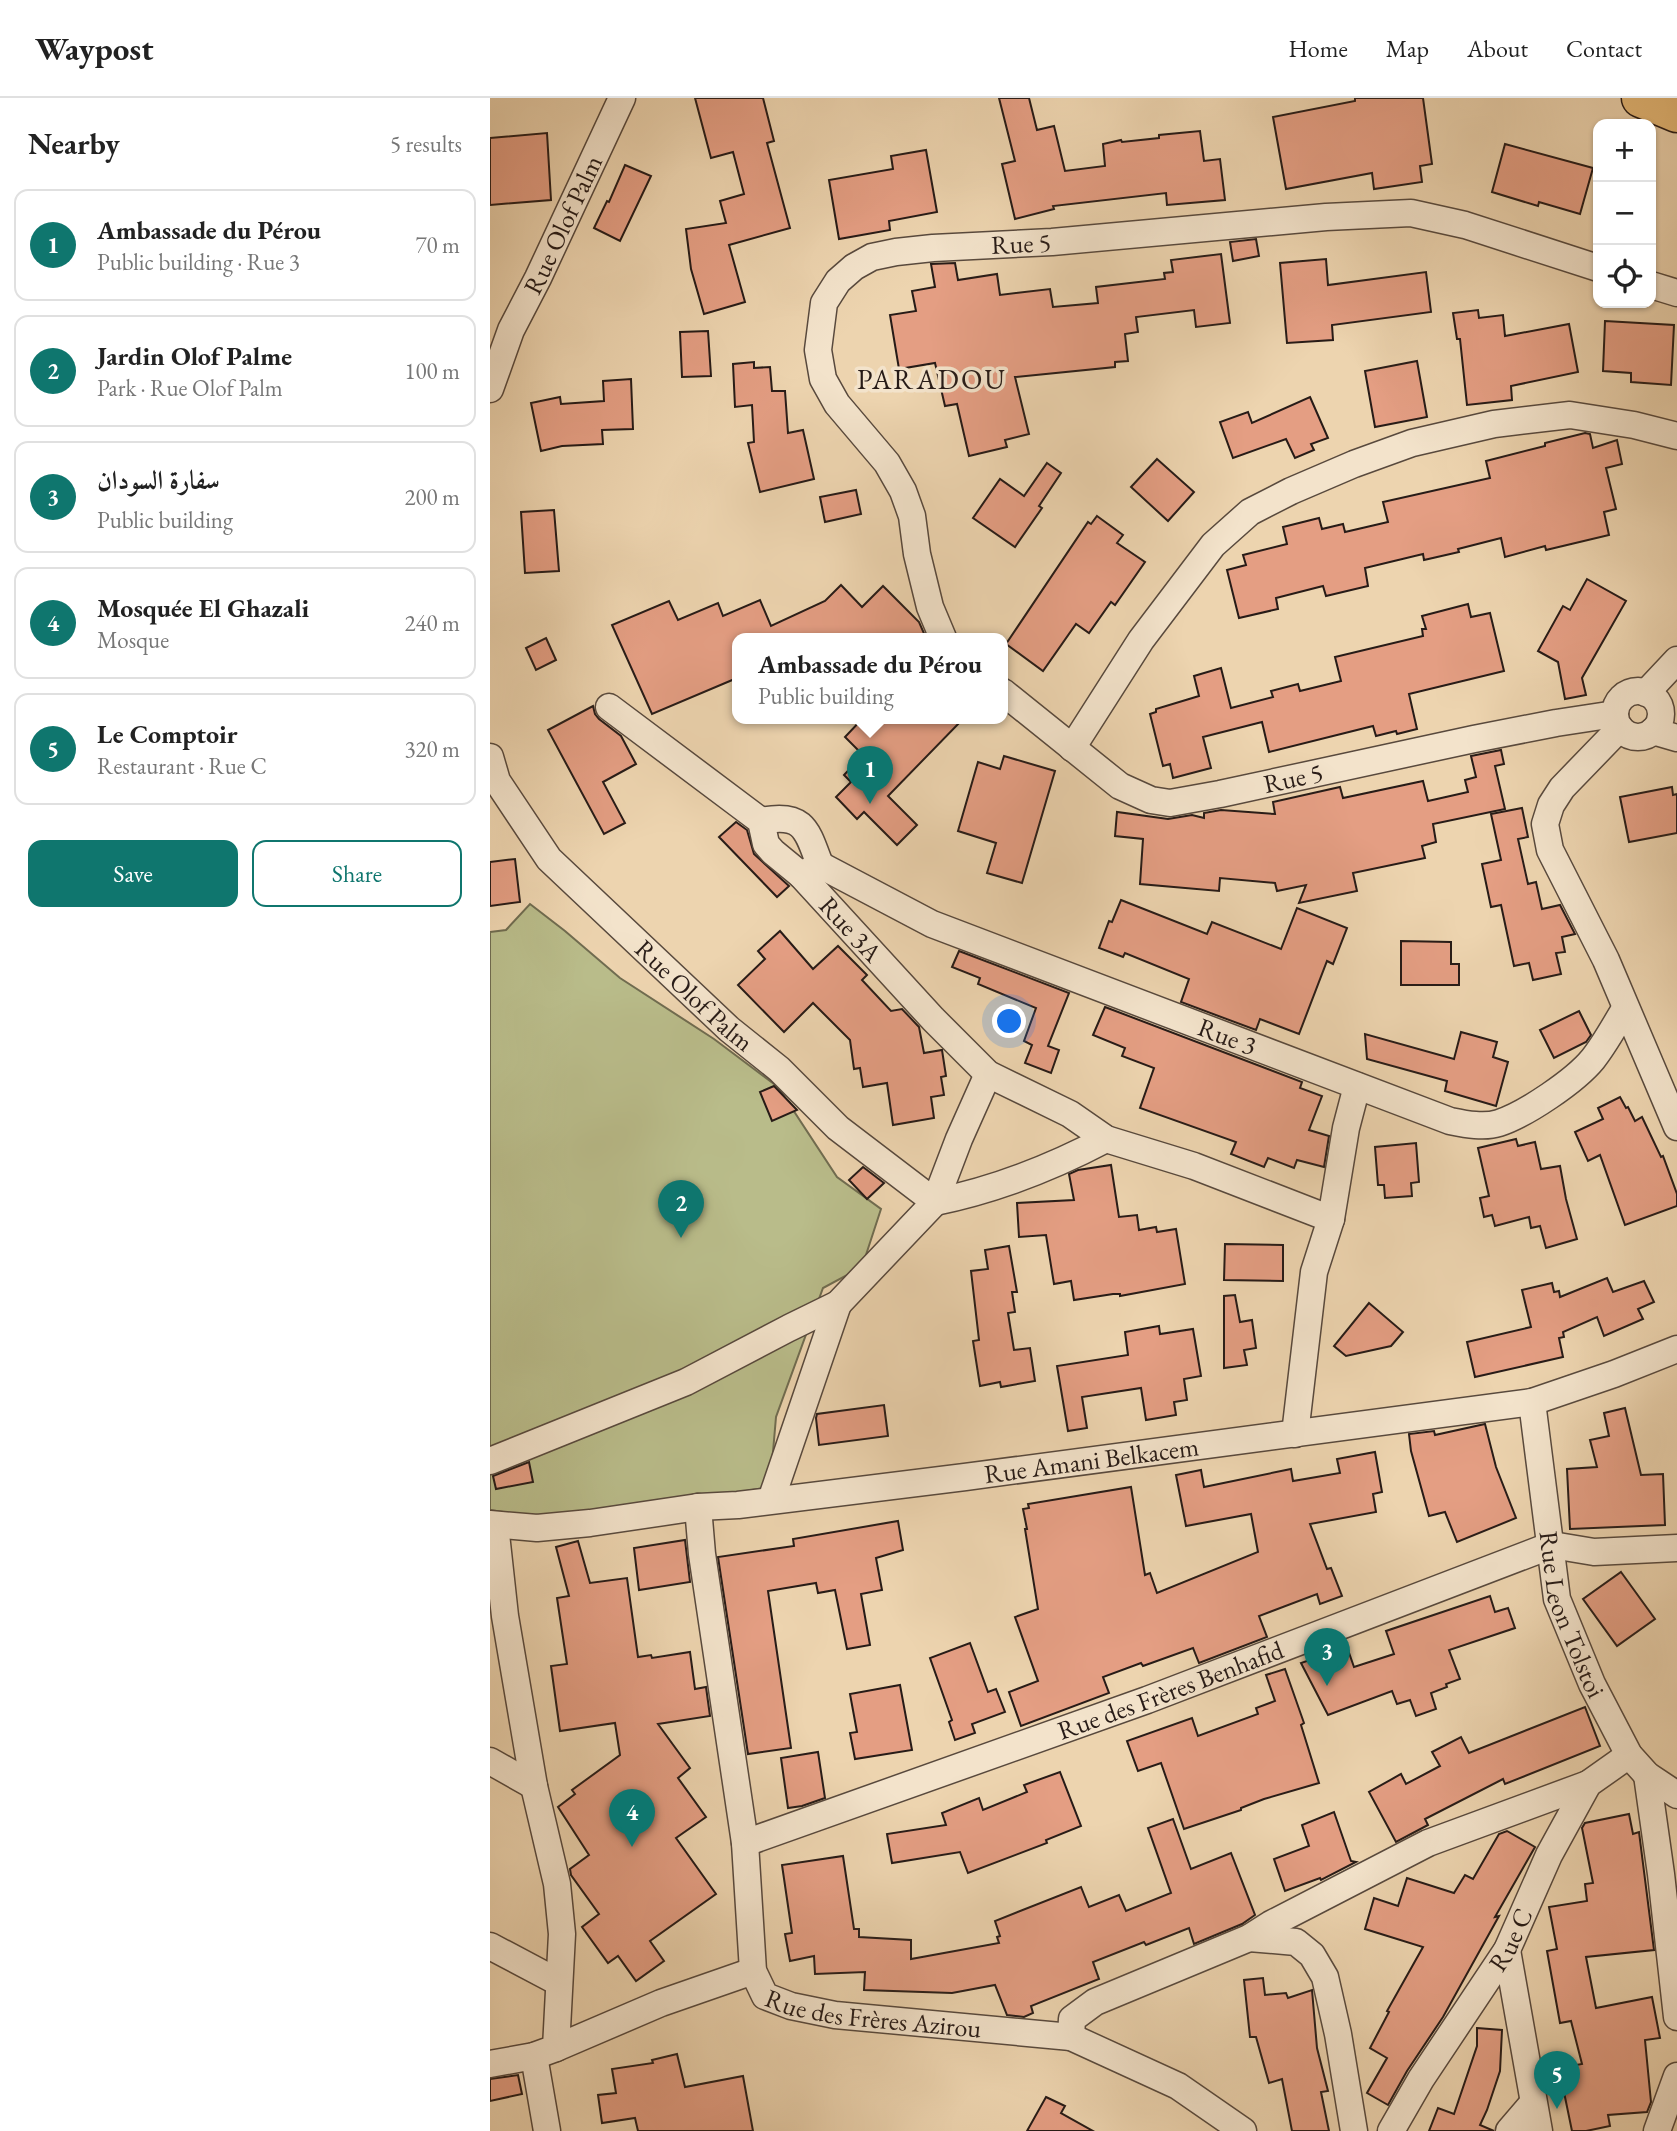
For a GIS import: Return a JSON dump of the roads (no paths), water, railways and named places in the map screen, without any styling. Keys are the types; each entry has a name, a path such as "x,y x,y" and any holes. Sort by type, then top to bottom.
{"main road":[{"path":"1641,98 1677,113"}],"street":[{"name":"Rue Olof Palm","path":"490,389 511,330 622,98"},
{"name":"Rue 5","path":"941,633 930,607 916,554 912,516 902,491 887,463 837,404 823,379 818,350 824,303 838,281 872,257 933,248 1052,242 1313,218 1411,213 1465,225 1593,266"},
{"path":"1656,287 1677,293"},
{"path":"1072,748 1141,640 1213,545 1250,512 1281,496 1354,464 1412,443 1494,424 1570,415 1634,425 1677,436"},
{"path":"1646,692 1677,660"},
{"path":"1646,692 1657,701 1667,729 1645,736 1627,734 1617,721 1616,707 1625,695 1646,692"},
{"name":"Rue 5","path":"1008,696 1120,786 1151,800 1170,803 1556,723 1617,721"},
{"path":"609,707 761,821 778,817 789,818 807,831 811,870"},
{"path":"1617,721 1562,788 1551,805 1545,824 1550,850 1606,960 1677,1127"},
{"name":"Rue Olof Palm","path":"490,757 497,780 549,859 729,1029 779,1069 838,1128 935,1202"},
{"name":"Rue 3A","path":"761,821 766,844 773,852 811,870 933,1019 989,1074 1070,1114 1107,1139 1194,1166 1331,1219"},
{"name":"Rue 3","path":"811,870 932,924 1450,1121 1475,1125 1497,1124 1536,1104 1569,1081 1593,1059 1625,1009"},
{"path":"490,1461 686,1382 838,1304 935,1202 959,1139 989,1074"},
{"path":"1295,1434 1314,1272 1331,1219 1346,1128 1357,1086"},
{"path":"935,1202 975,1194 1082,1152 1107,1139"},
{"path":"771,1500 838,1304"},
{"name":"Rue Amani Belkacem","path":"493,1524 537,1528 590,1524 698,1507 738,1505 1532,1402 1677,1349"},
{"name":"Rue Leon Tolstoi","path":"1532,1402 1557,1599 1592,1684 1629,1755 1647,1775 1677,1795"},
{"name":"Rue des Frères Azirou","path":"698,1507 702,1555 745,1843 753,1971 765,1996 791,2006 835,2015 1071,2037 1178,2086 1243,2131"},
{"path":"493,1524 505,1616 534,1786 557,1884 562,1934 558,1982 545,2052 547,2131"},
{"path":"1552,1545 1594,1552 1677,1548"},
{"name":"Rue des Frères Benhafid","path":"745,1843 1146,1700 1552,1545"},
{"name":"Rue C","path":"1391,2131 1421,2079 1507,1950 1549,1855 1588,1784 1629,1755"},
{"path":"490,1761 534,1786"},
{"path":"1647,1775 1677,2017"},
{"path":"1071,2037 1072,2019 1095,2002 1249,1938 1428,1843 1588,1784"},
{"path":"1249,1938 1296,1942 1312,1955 1325,1977 1338,2034 1354,2131"},
{"path":"490,1946 558,1982"},
{"path":"1507,1950 1539,2131"},
{"path":"490,2064 545,2052 661,2003 753,1971"},
{"path":"1657,2131 1677,2076"},
{"path":"1509,2131 1533,2103"}],"place":[{"name":"Ambassade du Pérou","path":"870,804"},
{"name":"Jardin Olof Palme","path":"681,1238"},
{"name":"سفارة السودان","path":"1327,1686"},
{"name":"Mosquée El Ghazali","path":"632,1847"},
{"name":"Le Comptoir","path":"1557,2109"}],"district":[{"name":"PARADOU","path":"932,379"}]}
